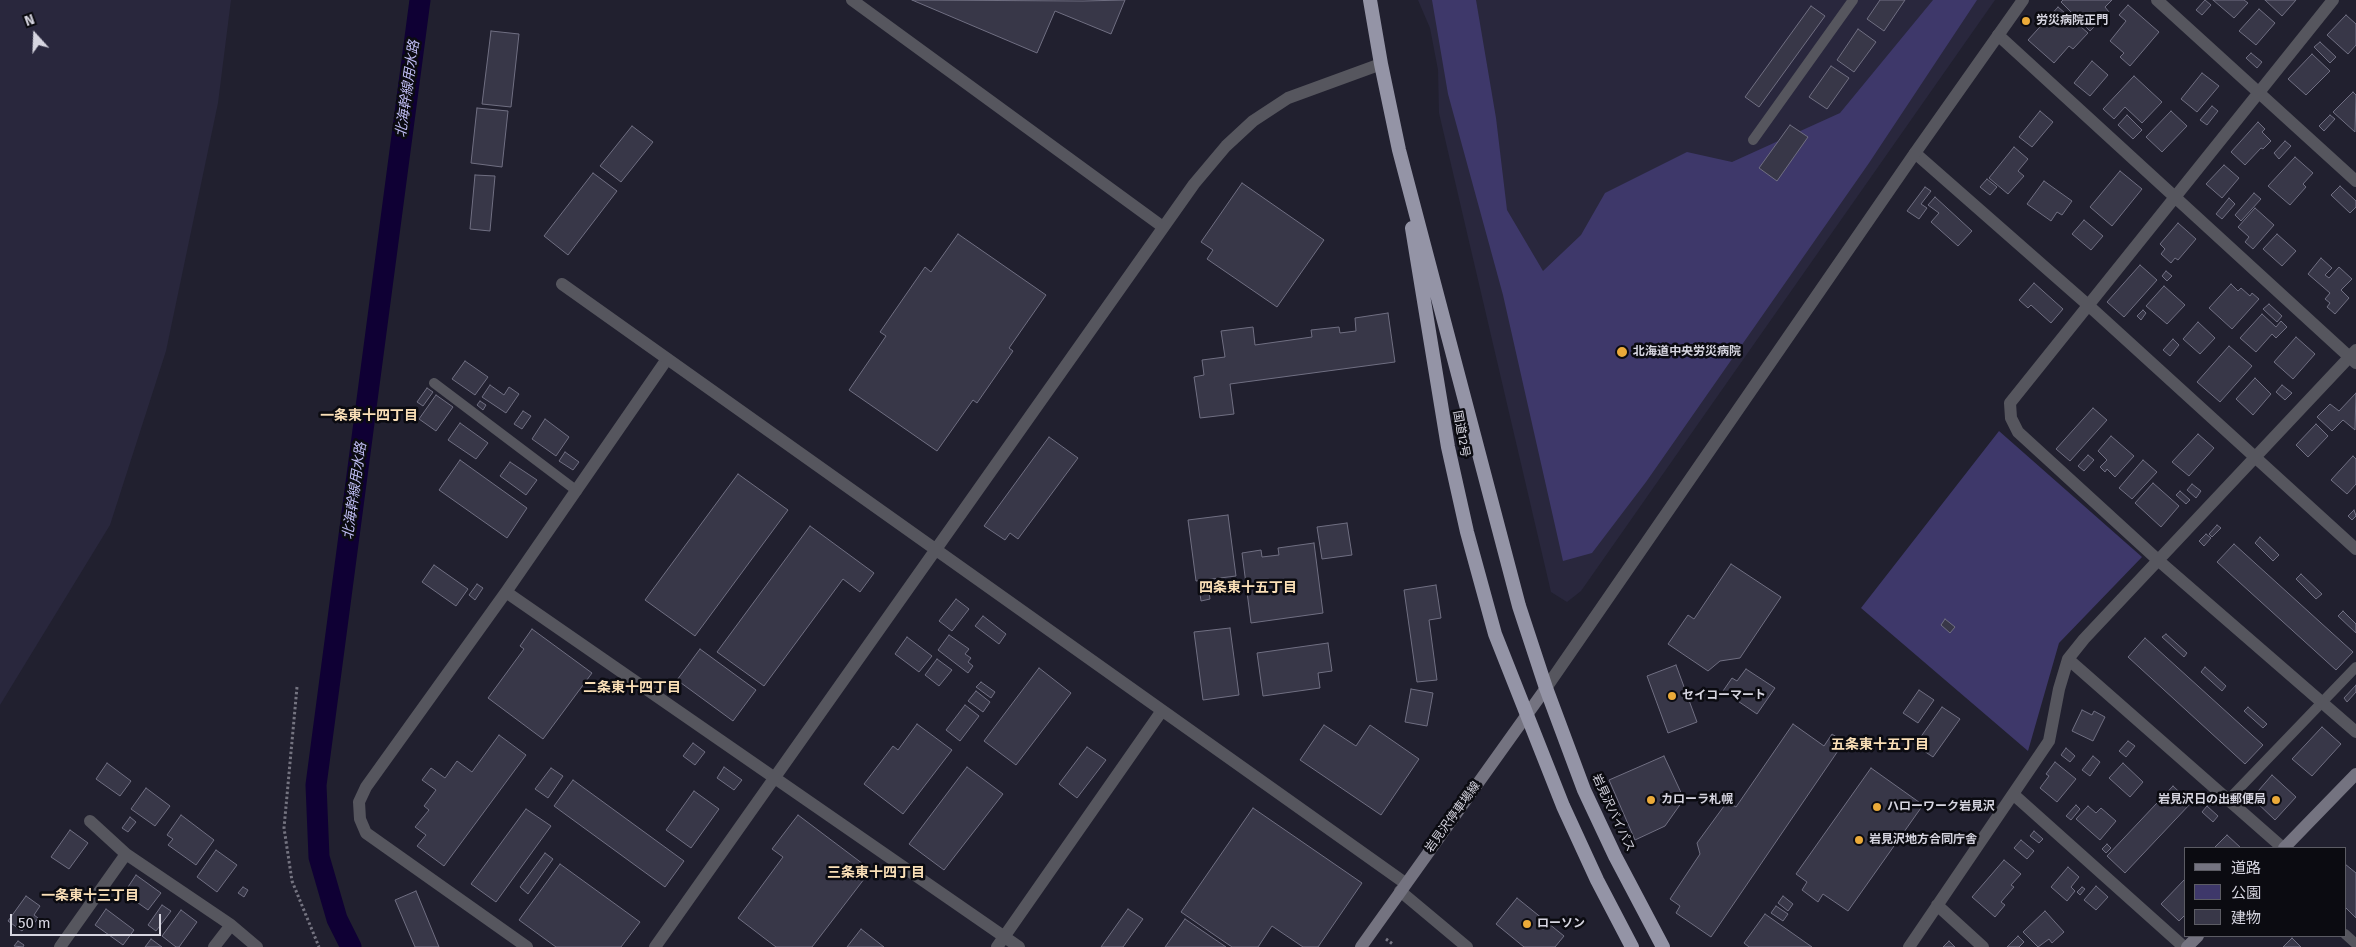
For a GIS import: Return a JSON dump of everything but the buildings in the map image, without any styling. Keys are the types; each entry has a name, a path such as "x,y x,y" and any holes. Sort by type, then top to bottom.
{"highway":[{"name":"国道12号","path":"1370,0 1399,150 1448,447 1467,532 1495,634 1527,716"},
{"name":"国道12号","path":"1399,150 1519,606 1546,688"},
{"name":"岩見沢バイパス","path":"1546,688 1584,790 1615,856 1663,947"},
{"path":"1527,716 1597,880 1632,947"}],"main road":[{"name":"岩見沢停車場線","path":"1361,947 1546,688"},
{"path":"2284,847 2356,774"},
{"path":"2185,947 2197,937"}],"street":[{"path":"852,0 1163,227"},
{"path":"1546,688 1915,152 2023,0"},
{"path":"2157,0 2356,180"},
{"path":"2333,0 2010,403 2011,418 2018,432 2159,561 2356,732"},
{"path":"1909,947 2049,741 2059,689 2068,659 2255,459 2354,357 2174,197 1998,35"},
{"path":"656,947 1194,184 1226,146 1253,121 1288,98 1381,64"},
{"path":"1915,152 2088,305 2356,549"},
{"path":"562,284 1403,887 1467,947"},
{"path":"527,947 366,833 360,819 359,802 366,787 506,592 667,359"},
{"path":"506,592 774,779 1001,942 1019,947"},
{"path":"2068,659 2282,847"},
{"path":"1001,942 1161,712"},
{"path":"2014,794 2185,947"},
{"path":"90,821 126,854 230,925 257,947"},
{"path":"60,947 126,854"},
{"path":"1938,905 1983,947"},
{"path":"214,947 230,925"}],"lane":[{"path":"1841,0 1846,10"},
{"path":"1753,140 1854,0"},
{"path":"434,383 576,491"},
{"path":"2228,800 2356,667"},
{"path":"2346,935 2356,944"}],"path":[{"path":"296,687 284,828 292,881 320,947"}],"shaded area":[{"path":"0,0 231,0 218,103 166,351 110,525 0,705"},
{"name":"北海道中央労災病院","path":"1418,0 1995,0 1581,591 1567,602 1551,592 1439,113 1438,70 1430,28"}],"green space":[{"path":"1432,0 1476,0 1496,118 1507,210 1543,271 1581,235 1605,193 1687,152 1732,162 1840,113 1933,0 1977,0 1869,163 1646,482 1592,553 1563,561 1503,295 1448,94"},
{"path":"1999,431 2142,557 2059,643 2028,751 1861,608"}],"waterway":[{"name":"北海幹線用水路","path":"351,947 337,919 319,857 316,785 420,0"}],"place":[{"name":"労災病院正門","path":"2026,21"},
{"name":"北海道中央労災病院","path":"1622,352"},
{"name":"セイコーマート","path":"1672,696"},
{"name":"カローラ札幌","path":"1651,800"},
{"name":"岩見沢日の出郵便局","path":"2276,800"},
{"name":"ハローワーク岩見沢","path":"1877,807"},
{"name":"岩見沢地方合同庁舎","path":"1859,840"},
{"name":"ローソン","path":"1527,924"}],"district":[{"name":"一条東十四丁目","path":"369,416"},
{"name":"四条東十五丁目","path":"1248,588"},
{"name":"二条東十四丁目","path":"632,688"},
{"name":"五条東十五丁目","path":"1880,745"},
{"name":"三条東十四丁目","path":"876,873"},
{"name":"一条東十三丁目","path":"90,896"}]}
